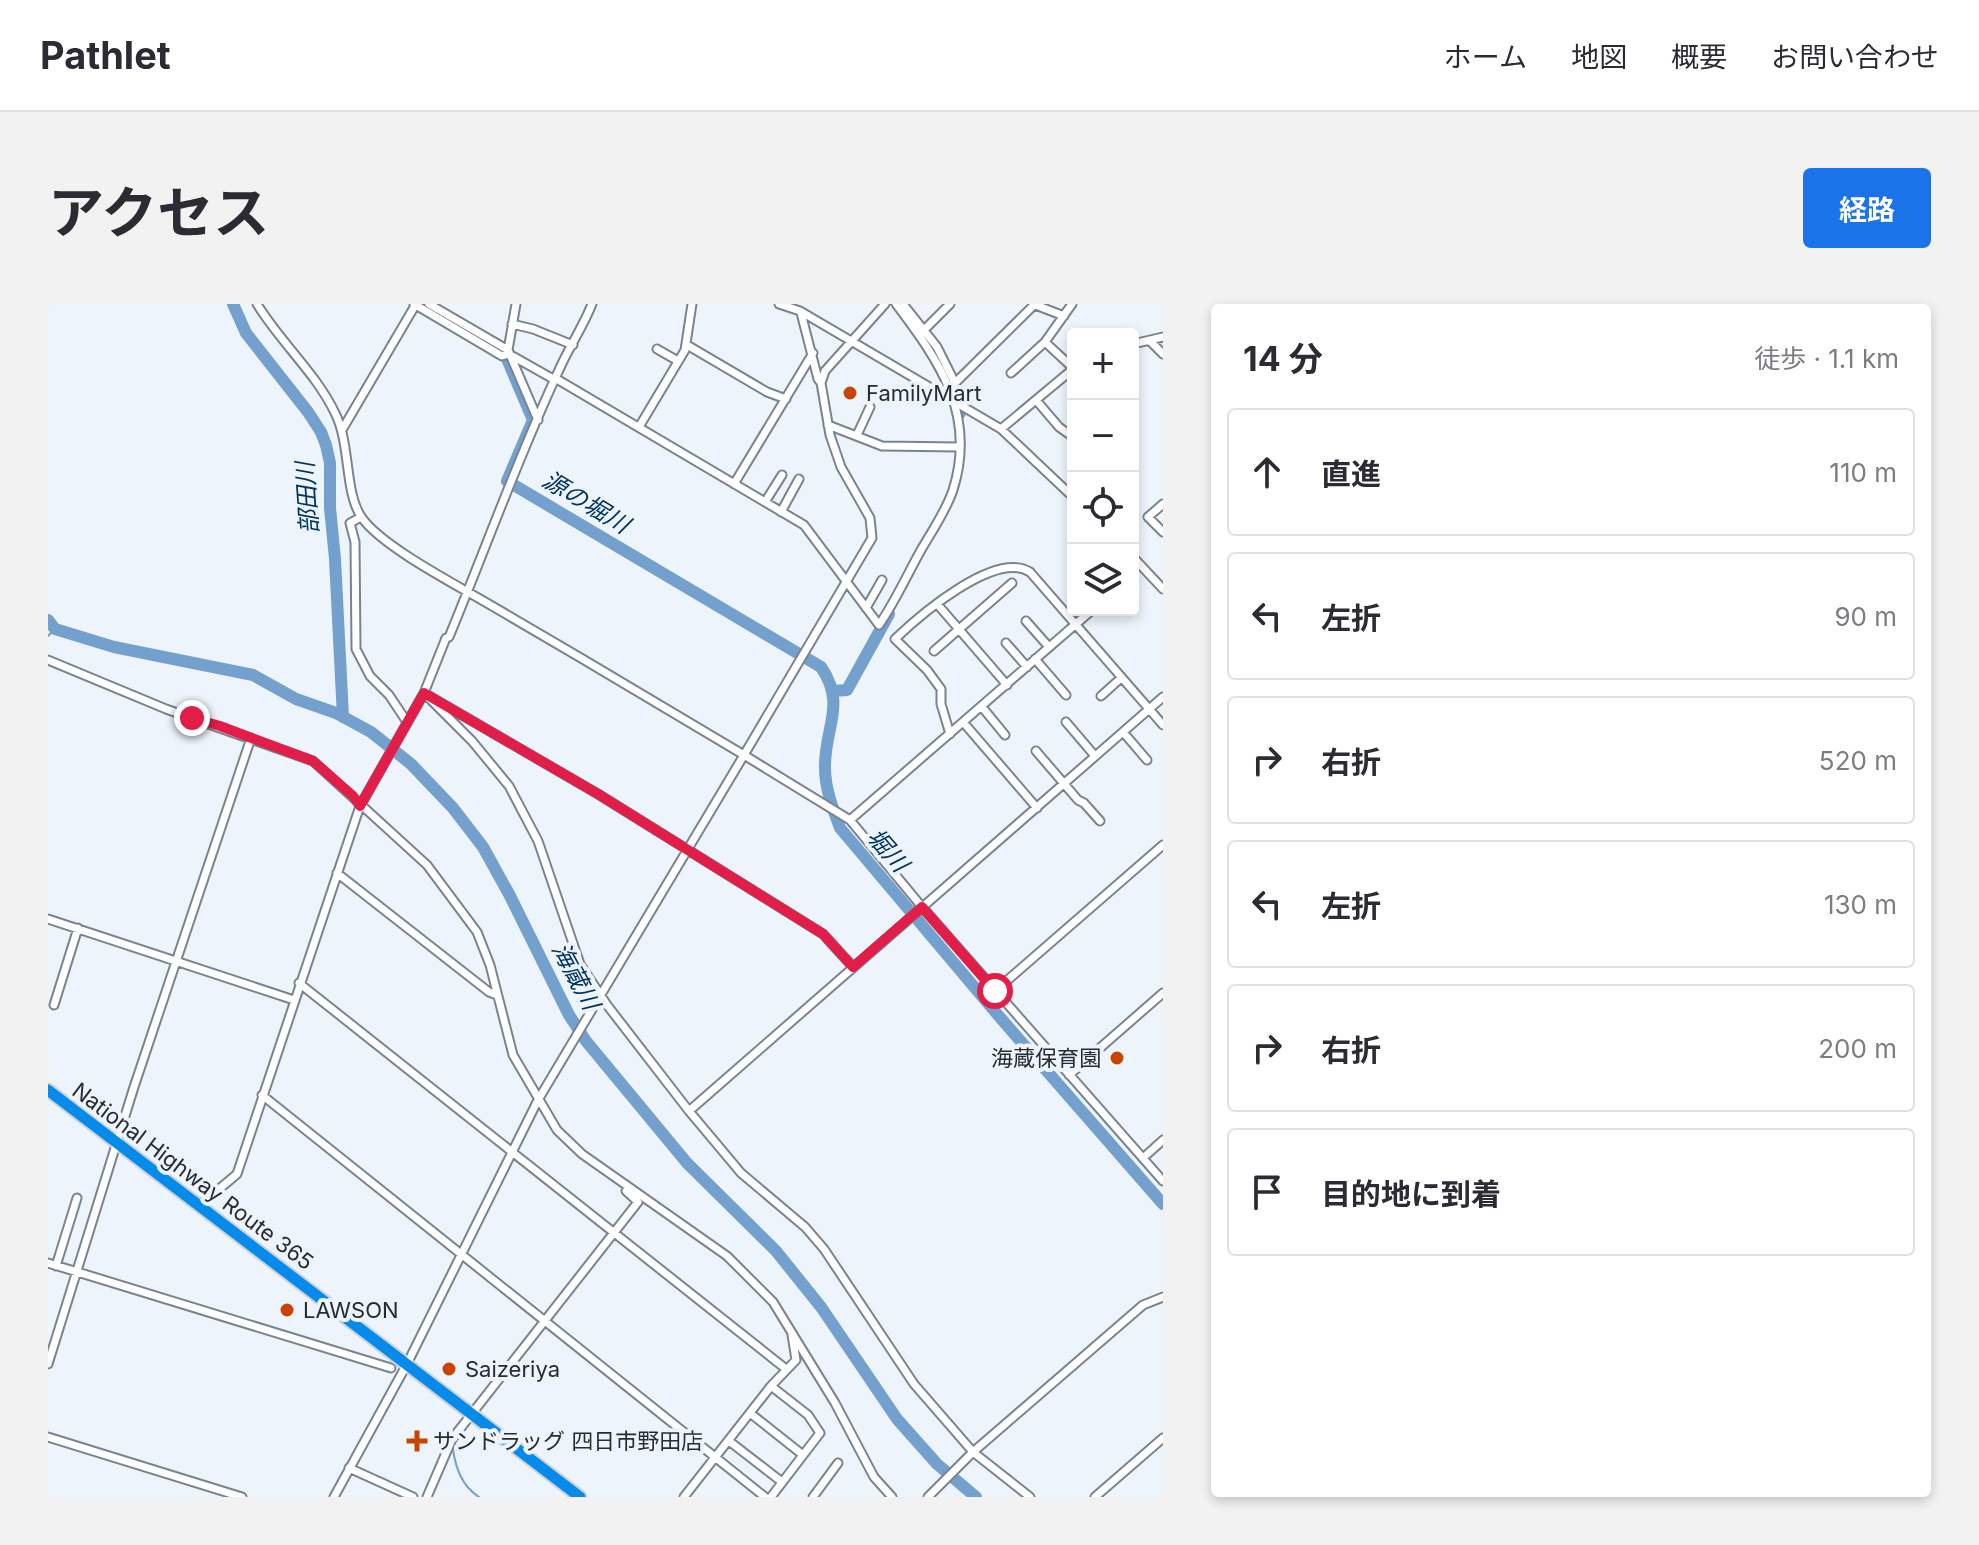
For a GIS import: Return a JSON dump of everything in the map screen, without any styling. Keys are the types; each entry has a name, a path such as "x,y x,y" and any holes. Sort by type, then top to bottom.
{"highway":[{"name":"National Highway Route 365","path":"49,1092 580,1497"}],"street":[{"path":"257,304 326,396 342,430 353,496 361,517 390,544 850,820 921,908 1163,1181"},
{"path":"342,430 415,304 639,427 808,530 879,625 949,500 959,447 958,404 952,385 937,347 903,304"},
{"path":"429,304 507,354 538,420"},
{"path":"507,354 516,304"},
{"path":"199,1206 237,1174 360,806 424,693 469,592 488,537 555,379 592,304"},
{"path":"639,427 687,345 692,304"},
{"path":"779,304 800,311 1001,429 1067,491"},
{"path":"821,383 825,371 885,304"},
{"path":"896,304 929,347 952,385"},
{"path":"924,330 950,304"},
{"path":"952,385 1034,304 1064,316"},
{"path":"1011,373 1045,342 1072,304"},
{"path":"334,1497 407,1364 510,1150 538,1100 872,538 870,518 838,459 821,383 800,311"},
{"path":"512,324 573,345"},
{"path":"1139,343 1163,337"},
{"path":"1150,341 1163,354"},
{"path":"1045,342 1067,363"},
{"path":"687,345 767,392 786,399"},
{"path":"657,349 678,361"},
{"path":"734,484 813,353"},
{"path":"1001,429 1067,374"},
{"path":"1036,400 1059,427 1067,431"},
{"path":"857,435 870,407"},
{"path":"828,425 887,447 959,447"},
{"path":"765,502 782,475"},
{"path":"781,512 799,479"},
{"path":"1163,504 1148,517 1163,532"},
{"path":"361,517 350,523 355,542 356,649 370,676 393,700 407,722"},
{"path":"1139,563 1163,589"},
{"path":"1139,569 1142,566"},
{"path":"950,734 941,704 941,689 927,670 895,639 972,581 1002,569 1022,567 1030,572 1163,725"},
{"path":"866,608 882,580"},
{"path":"934,651 1012,583"},
{"path":"938,605 1007,685"},
{"path":"850,820 1085,616"},
{"path":"1026,621 1049,647"},
{"path":"1006,643 1027,667"},
{"path":"1035,659 1066,695"},
{"path":"48,660 166,709 313,761 427,865 464,911 486,953 513,1055 562,1136 610,1175 727,1256 773,1302 818,1374 874,1477 892,1497"},
{"path":"1101,696 1121,678"},
{"path":"424,693 598,794 823,934 853,967"},
{"path":"424,693 472,741 509,786 538,841 580,964 600,996 741,1173 805,1227 824,1249 914,1384 973,1452 1030,1497"},
{"path":"689,1111 1163,697"},
{"path":"982,707 1005,735"},
{"path":"963,722 1037,808"},
{"path":"1066,722 1095,756"},
{"path":"1123,732 1147,760"},
{"path":"48,1364 116,1144 251,738"},
{"path":"1036,751 1100,821"},
{"path":"995,991 1163,845"},
{"path":"337,873 489,992 497,995"},
{"path":"48,919 294,1000"},
{"path":"54,1005 78,928"},
{"path":"299,983 786,1369"},
{"path":"1069,1075 1163,993"},
{"path":"262,1095 768,1497 820,1433 808,1415 771,1386"},
{"path":"1143,1158 1163,1140"},
{"path":"427,1497 452,1439 638,1202 610,1175"},
{"path":"77,1198 52,1264 391,1368"},
{"path":"928,1497 973,1452 1143,1305 1163,1297"},
{"path":"792,1329 796,1360"},
{"path":"684,1497 771,1386 796,1360"},
{"path":"796,1360 818,1374"},
{"path":"750,1413 803,1455"},
{"path":"48,1437 242,1497"},
{"path":"1095,1497 1163,1438"},
{"path":"729,1441 782,1482"},
{"path":"813,1497 838,1463"},
{"path":"349,1468 413,1497"}],"waterway":[{"name":"部田川","path":"233,304 246,333 308,412 326,445 330,463 343,717"},
{"name":"堀川","path":"422,304 504,352 533,420 507,481 821,667 829,681 833,705 825,776 840,828 1163,1204"},
{"name":"堀川","path":"919,330 945,369 955,390 960,413"},
{"name":"堀川","path":"833,691 847,690 889,614"},
{"name":"海蔵川","path":"48,620 55,629 114,647 253,675 296,699 336,713 371,732 411,764 453,808 483,847 569,1015 586,1041 687,1163 776,1251 821,1307 897,1419 937,1464 976,1497"},
{"path":"48,636 55,629"},
{"path":"453,1450 461,1476 468,1488 479,1497"}],"place":[{"name":"FamilyMart","path":"850,393"},
{"name":"海蔵保育園","path":"1117,1058"},
{"name":"LAWSON","path":"287,1310"},
{"name":"Saizeriya","path":"449,1369"},
{"name":"サンドラッグ 四日市野田店","path":"417,1441"}],"route":[{"path":"192,718 313,761 360,806 424,693 598,794 823,934 853,967 922,907 995,991"}],"water label":[{"name":"源の堀川","path":"586,502"}]}
